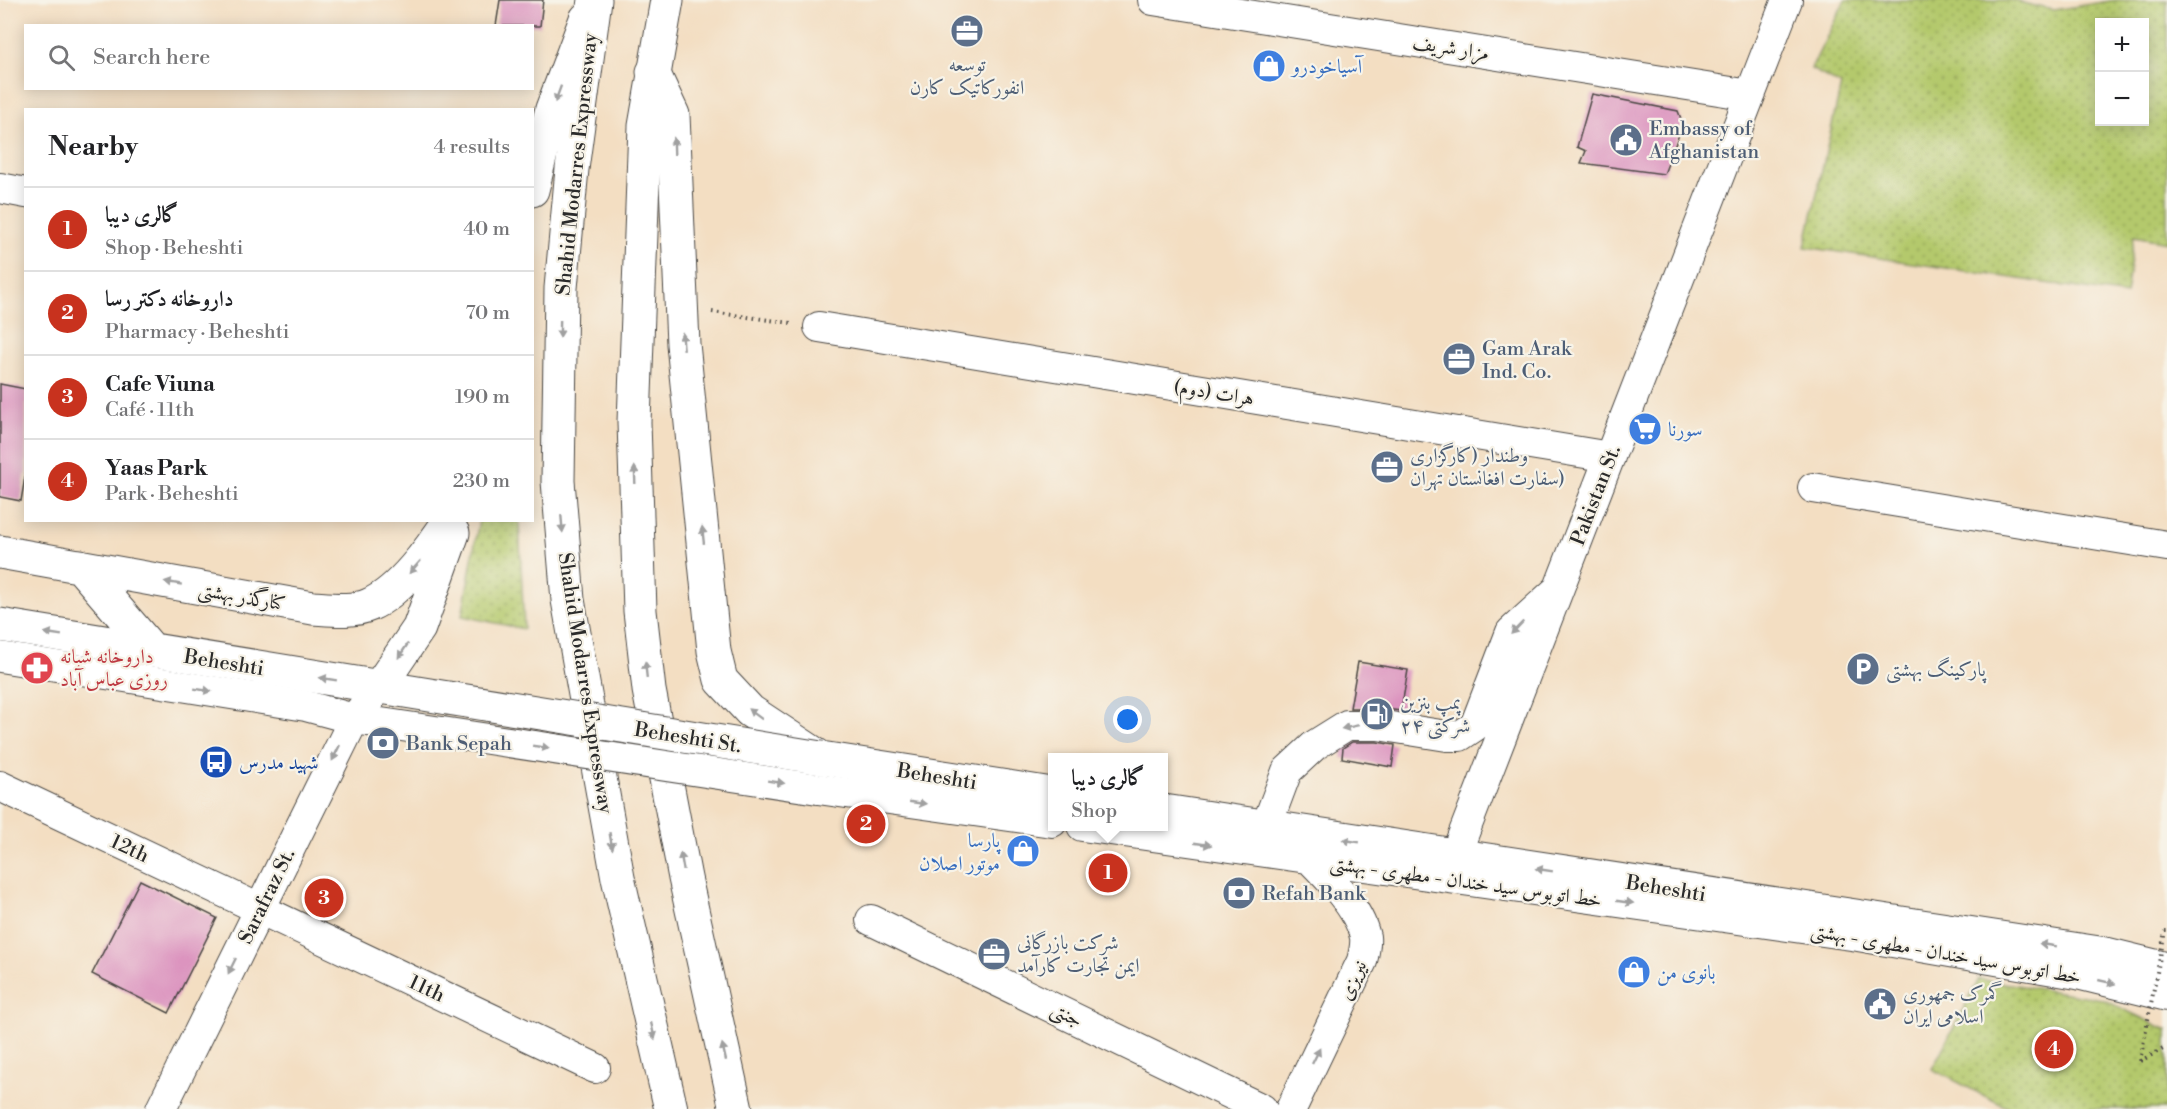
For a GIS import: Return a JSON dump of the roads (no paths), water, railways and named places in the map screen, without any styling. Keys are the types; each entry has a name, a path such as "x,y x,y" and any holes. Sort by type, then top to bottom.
{"main road":[{"path":"534,182 552,109 594,0"},
{"name":"Shahid Modarres Expressway","path":"594,0 572,169 561,288 558,481 568,600 618,878 671,1109"},
{"path":"667,0 645,126 634,422 640,611 649,690 685,878 736,1109"},
{"path":"653,72 672,115 680,307 714,651 721,680 750,711 820,773"},
{"name":"کنارگذر بهشتی","path":"0,552 313,608 360,608 378,600 408,575 449,522"},
{"path":"379,687 419,628 457,522"},
{"path":"80,566 152,650"},
{"name":"Beheshti","path":"0,625 448,698"},
{"name":"Beheshti St.","path":"448,698 820,773"},
{"name":"Beheshti","path":"820,773 1048,794"},
{"name":"Beheshti","path":"1168,812 2106,954 2167,969"}],"street":[{"name":"مزار شریف","path":"1153,0 1750,95"},
{"name":"Pakistan St.","path":"1455,856 1786,0"},
{"path":"0,188 24,193"},
{"name":"هرات (دوم)","path":"819,327 1610,457"},
{"path":"1813,488 2167,546"},
{"path":"1274,829 1287,771 1315,745 1347,725 1378,724 1447,736 1460,736 1475,726 1511,632 1559,588"},
{"path":"0,657 306,706 354,719 442,732 820,773 1048,821"},
{"name":"Sarafraz St.","path":"161,1109 354,719 379,687"},
{"name":"12th","path":"0,786 260,909"},
{"name":"نیریزی","path":"1274,829 1310,859 1352,909 1361,924 1366,939 1362,961 1291,1109"},
{"name":"خط اتوبوس سید خندان - مطهری - بهشتی","path":"1117,831 1858,936 2077,974 2167,996"},
{"name":"11th","path":"260,909 595,1068"},
{"name":"جنتی","path":"871,920 1262,1109"}],"place":[{"name":"توسعه انفورکاتیک کارن","path":"967,31"},
{"name":"آسیاخودرو","path":"1269,66"},
{"name":"Embassy of Afghanistan","path":"1626,140"},
{"name":"Gam Arak Ind. Co.","path":"1459,359"},
{"name":"سورنا","path":"1645,429"},
{"name":"وطندار (کارگزاری سفارت افغانستان تهران)","path":"1387,467"},
{"name":"داروخانه شبانه روزی عباس آباد","path":"37,668"},
{"name":"پارکینگ بهشتی","path":"1863,669"},
{"name":"پمپ بنزین شرکتی ۲۴","path":"1377,714"},
{"name":"Bank Sepah","path":"383,743"},
{"name":"شهید مدرس","path":"216,762"},
{"name":"داروخانه دکتر رسا","path":"866,824"},
{"name":"پارسا موتور اصلان","path":"1023,851"},
{"name":"گالری دیبا","path":"1108,873"},
{"name":"Refah Bank","path":"1239,893"},
{"name":"Cafe Viuna","path":"324,898"},
{"name":"شرکت بازرگانی ایمن تجارت کارآمد","path":"994,954"},
{"name":"بانوی من","path":"1634,972"},
{"name":"گمرک جمهوری اسلامی ایران","path":"1880,1004"},
{"name":"Yaas Park","path":"2054,1049"}]}
